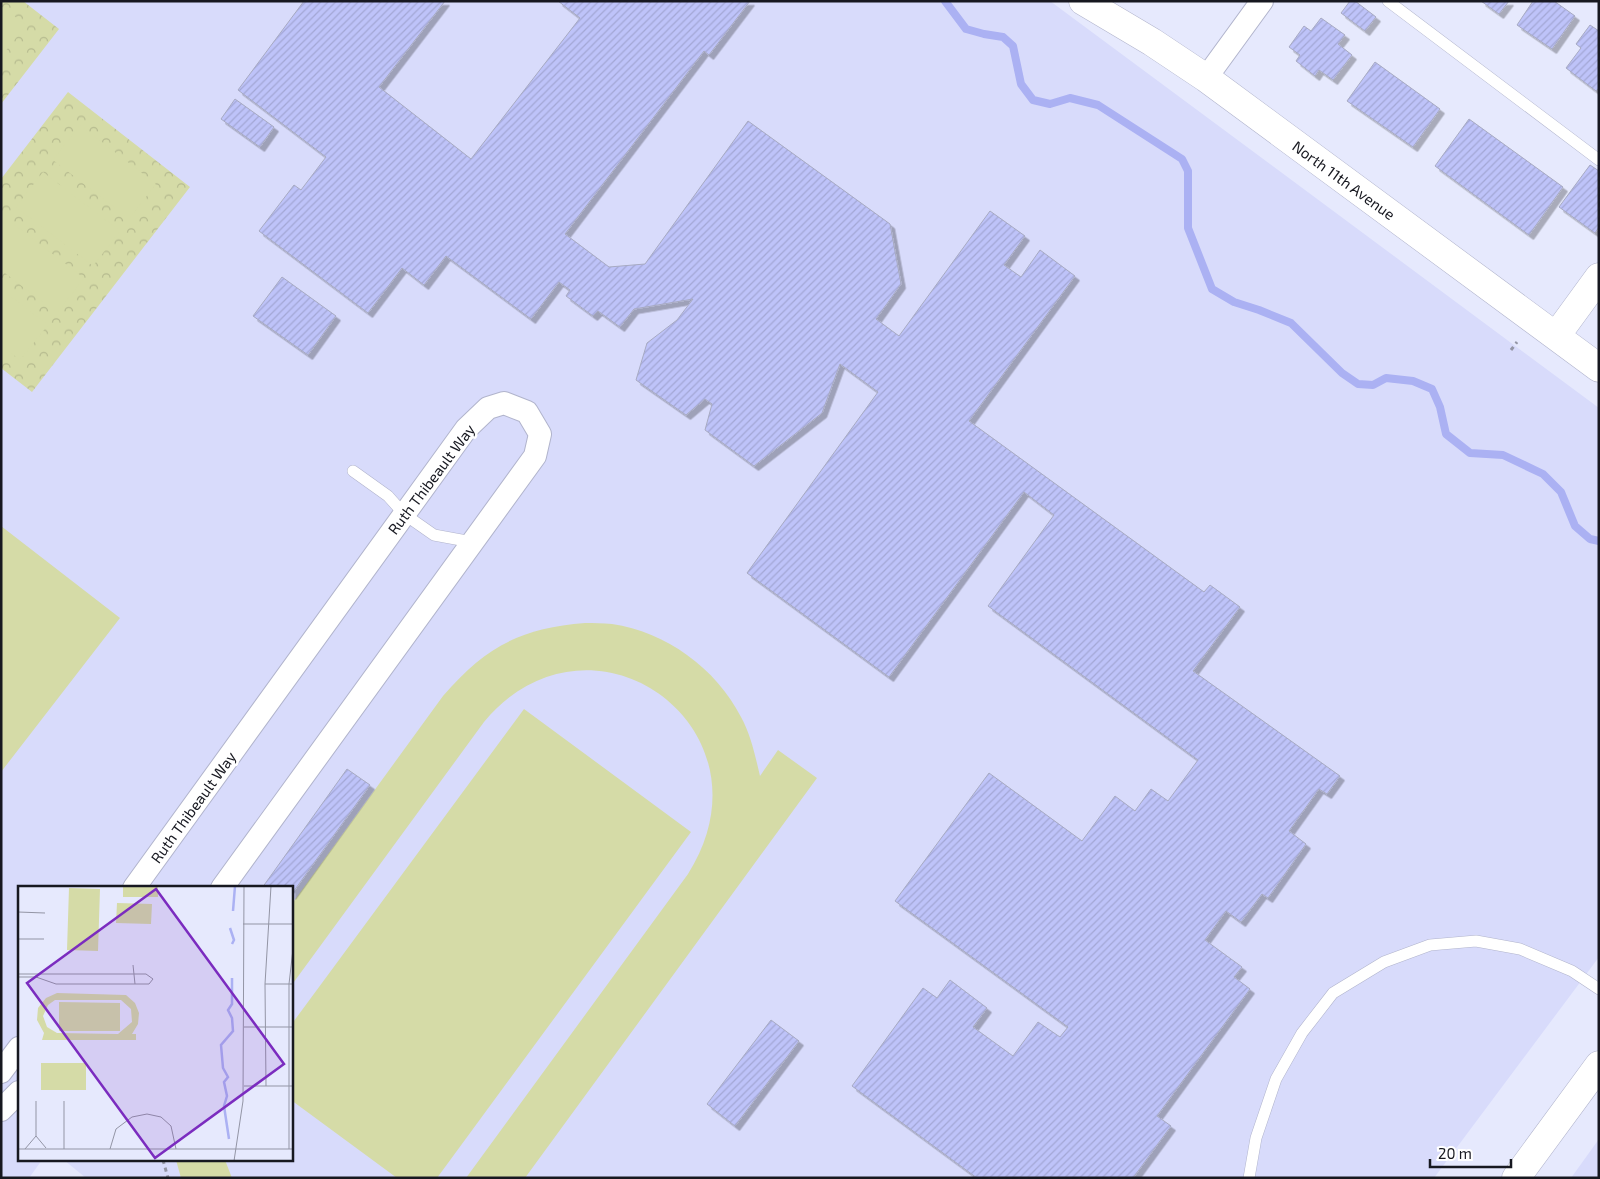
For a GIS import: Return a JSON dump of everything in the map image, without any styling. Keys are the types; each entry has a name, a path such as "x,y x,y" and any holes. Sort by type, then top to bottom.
{"main road":[{"name":"North 11th Avenue","path":"1083,1 1152,42 1206,78 1599,368"},
{"path":"1556,336 1599,277"},
{"path":"1516,1178 1599,1065"}],"street":[{"path":"1206,78 1262,1"},
{"name":"Ruth Thibeault Way","path":"135,886 466,429 488,408 504,402 527,412 540,434 534,456 223,886"},
{"path":"1,1072 18,1049"},
{"path":"1,1110 18,1093"}],"lane":[{"path":"1388,1 1599,160"},
{"path":"354,471 388,496 404,514 434,535 472,542"},
{"path":"1250,1178 1256,1138 1276,1079 1302,1033 1334,994 1384,962 1430,945 1476,941 1520,949 1572,971 1599,989"}],"path":[{"path":"1511,350 1517,342"},
{"path":"164,1162 168,1178"}],"shaded area":[{"path":"1,1 1050,1 1599,408 1599,957 1434,1178 86,1178 66,1162 292,1162 292,886 18,886 18,1162 41,1162 29,1178 1,1178"},
{"path":"1599,1139 1599,1178 1571,1178"}],"green space":[{"path":"1,1 23,1 59,29 1,104"},
{"path":"1,6 26,25 1,57"},
{"path":"68,92 190,187 32,392 1,368 1,179"},
{"path":"80,125 156,184 129,219 53,160"},
{"path":"43,172 120,231 93,266 16,207"},
{"path":"7,219 84,278 57,313 1,270 1,227"},
{"path":"1,289 48,325 20,360 1,345"},
{"path":"1,526 120,618 1,772"},
{"path":"585,623 612,624 632,628 670,644 703,668 730,699 747,731 760,776 778,750 817,778 525,1178 466,1178 688,874 710,820 710,771 692,728 661,695 620,675 574,671 527,686 484,722 292,985 292,904 443,696 459,679 474,665 506,643 523,635"},
{"path":"524,709 691,832 437,1178 397,1178 292,1101 292,1024"},
{"path":"177,1162 226,1162 232,1178 181,1178"}],"building":[{"path":"304,1 445,1 379,87 471,159 580,18 558,1 750,1 709,55 704,51 565,234 609,267 645,264 748,121 890,224 901,284 876,319 899,336 990,211 1025,236 1004,265 1021,277 1040,250 1075,276 969,421 1204,592 1210,585 1240,607 1193,671 1340,776 1327,794 1319,789 1289,831 1306,844 1268,898 1262,894 1241,922 1226,911 1205,940 1242,967 1234,977 1250,989 1157,1116 1171,1126 1133,1178 977,1178 852,1086 923,988 937,998 950,980 987,1008 973,1027 1013,1056 1038,1022 1060,1037 1068,1027 895,901 989,773 1082,841 1115,796 1135,811 1151,789 1168,801 1198,760 988,606 1054,515 1024,492 889,677 747,573 878,392 840,364 822,413 754,466 705,430 712,404 705,399 686,415 636,380 647,343 677,320 693,299 634,309 620,327 598,311 593,316 566,296 570,290 559,282 531,319 446,256 424,285 402,268 368,313 259,231 294,185 301,190 326,157 238,90"},
{"path":"1350,1 1355,1 1376,17 1365,31 1341,13"},
{"path":"1481,1 1509,1 1499,14"},
{"path":"1533,1 1554,1 1575,16 1552,49 1517,25"},
{"path":"1321,18 1345,35 1338,44 1352,55 1333,80 1319,70 1315,76 1296,61 1300,55 1289,47 1304,26 1311,31"},
{"path":"1590,25 1599,31 1599,88 1596,91 1566,68 1581,48 1576,44"},
{"path":"1375,62 1440,109 1413,147 1347,101"},
{"path":"235,99 274,127 260,147 221,119"},
{"path":"1469,119 1563,187 1529,235 1435,166"},
{"path":"1590,165 1599,171 1599,227 1595,233 1559,207"},
{"path":"282,277 336,316 308,355 253,316"},
{"path":"347,769 370,785 292,894 292,886 263,886"},
{"path":"771,1020 799,1041 735,1126 707,1104"}],"waterway":[{"path":"945,1 966,29 1003,37 1013,46 1021,84 1033,100 1050,104 1070,98 1098,105 1182,159 1188,171 1188,228 1212,289 1234,302 1291,323 1342,373 1358,384 1373,385 1386,378 1413,381 1432,389 1440,407 1446,434 1470,453 1503,455 1543,474 1561,492 1575,526 1590,539 1599,541"}]}
